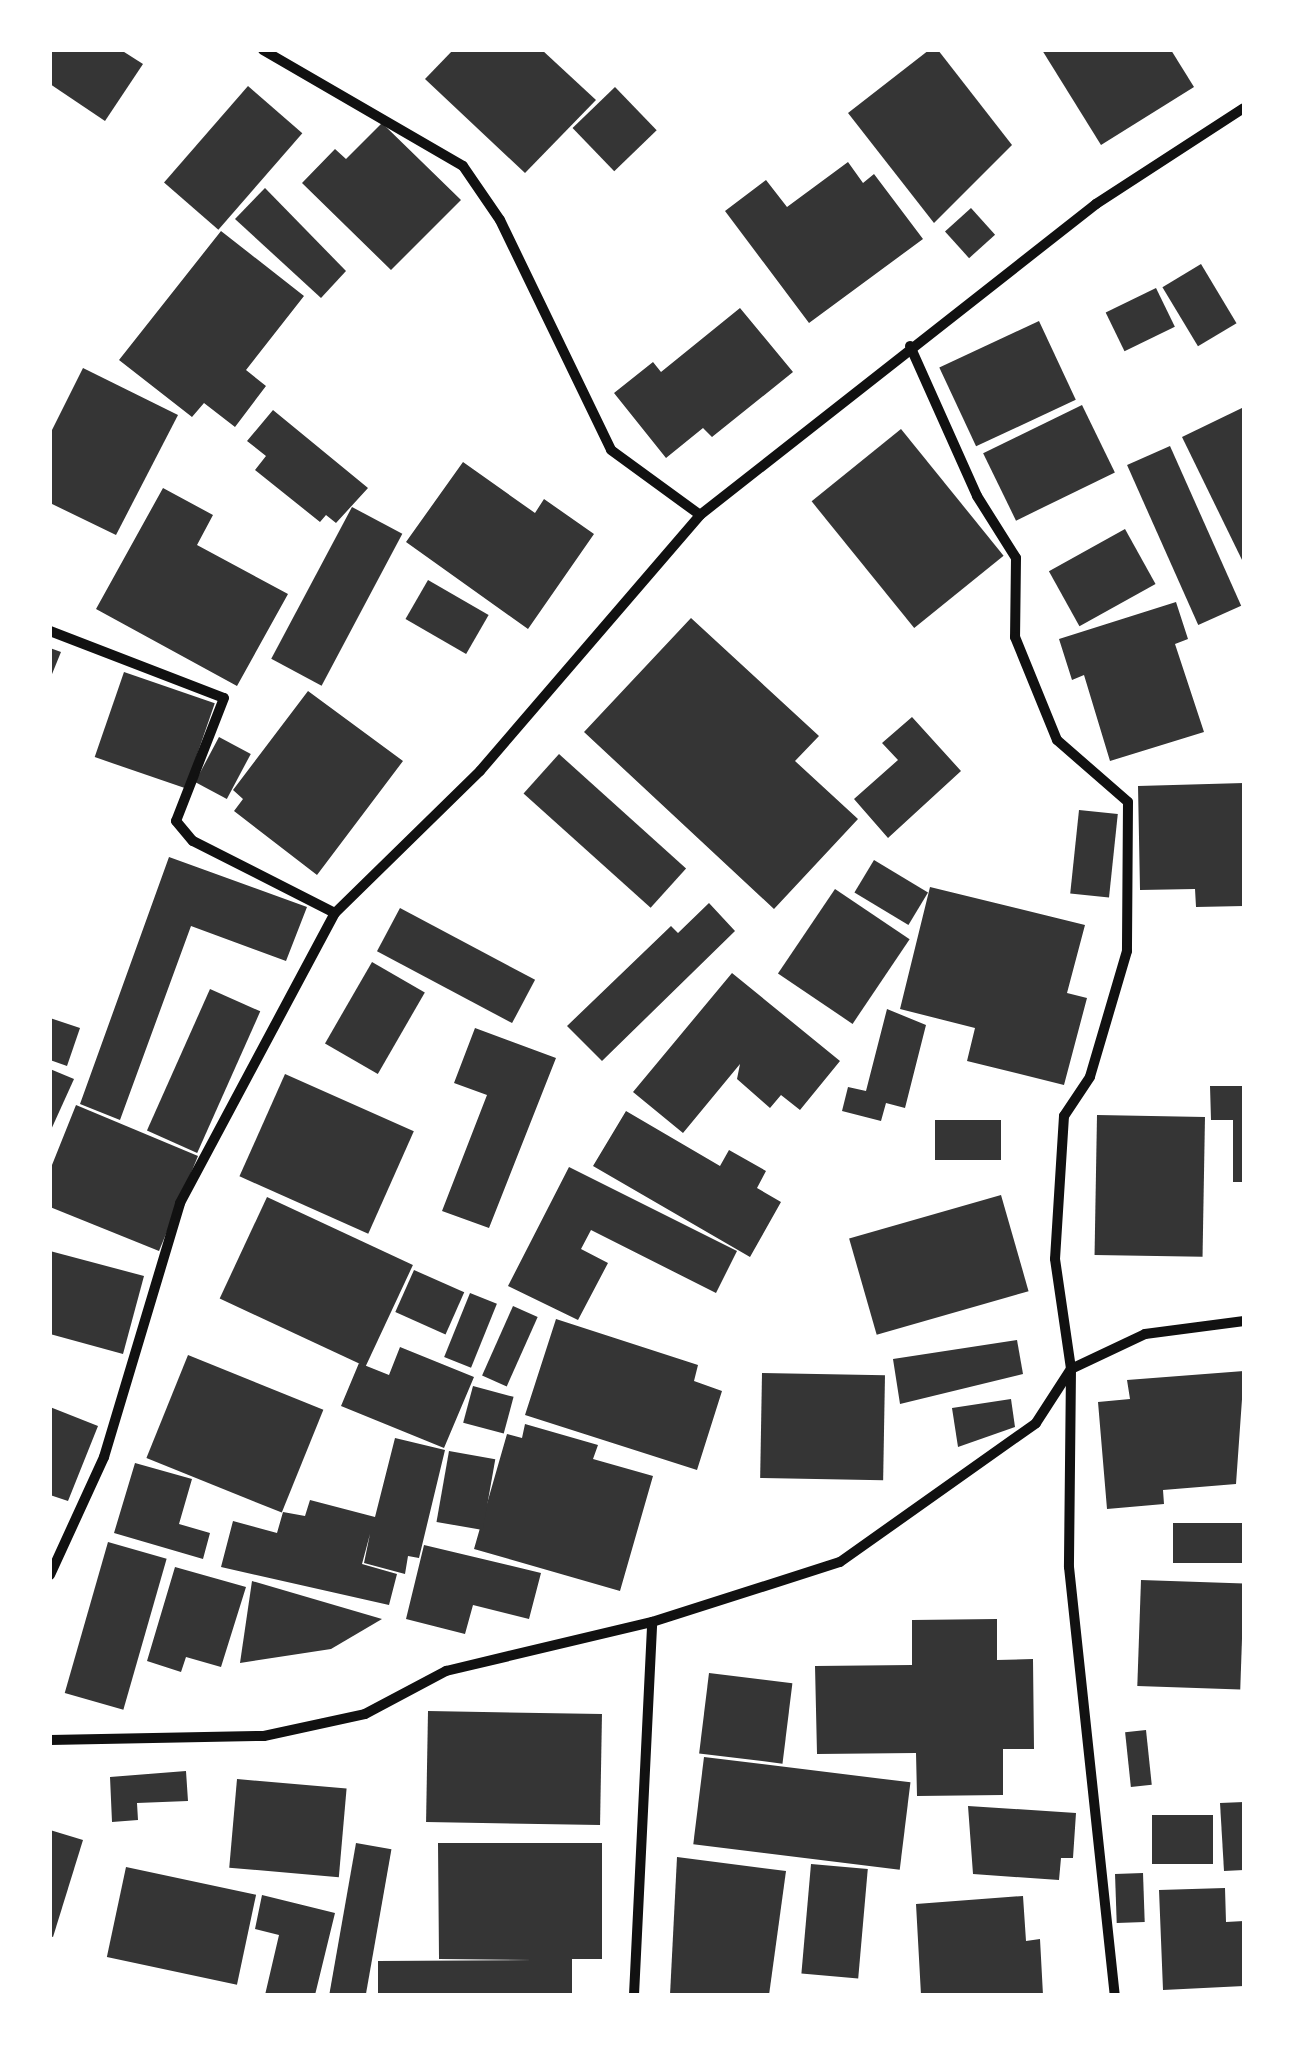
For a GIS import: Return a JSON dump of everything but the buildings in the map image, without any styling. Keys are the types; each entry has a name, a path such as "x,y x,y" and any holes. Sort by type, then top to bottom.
{"street":[{"path":"263,50 463,166 500,220 611,450 700,515"},
{"path":"50,1575 104,1457 180,1203 335,913 480,771 700,515 910,346 1096,204 1244,108"},
{"path":"910,346 977,496 1016,558 1015,637 1057,740 1128,802 1127,951 1090,1077 1064,1116 1056,1260 1071,1370 1068,1566 1115,1995"},
{"path":"50,630 224,698 176,821 193,841 335,913"},
{"path":"50,1740 264,1736 365,1714 446,1670 652,1622 840,1562 1036,1423 1071,1370 1145,1334 1244,1321"},
{"path":"634,1995 652,1622"}]}
